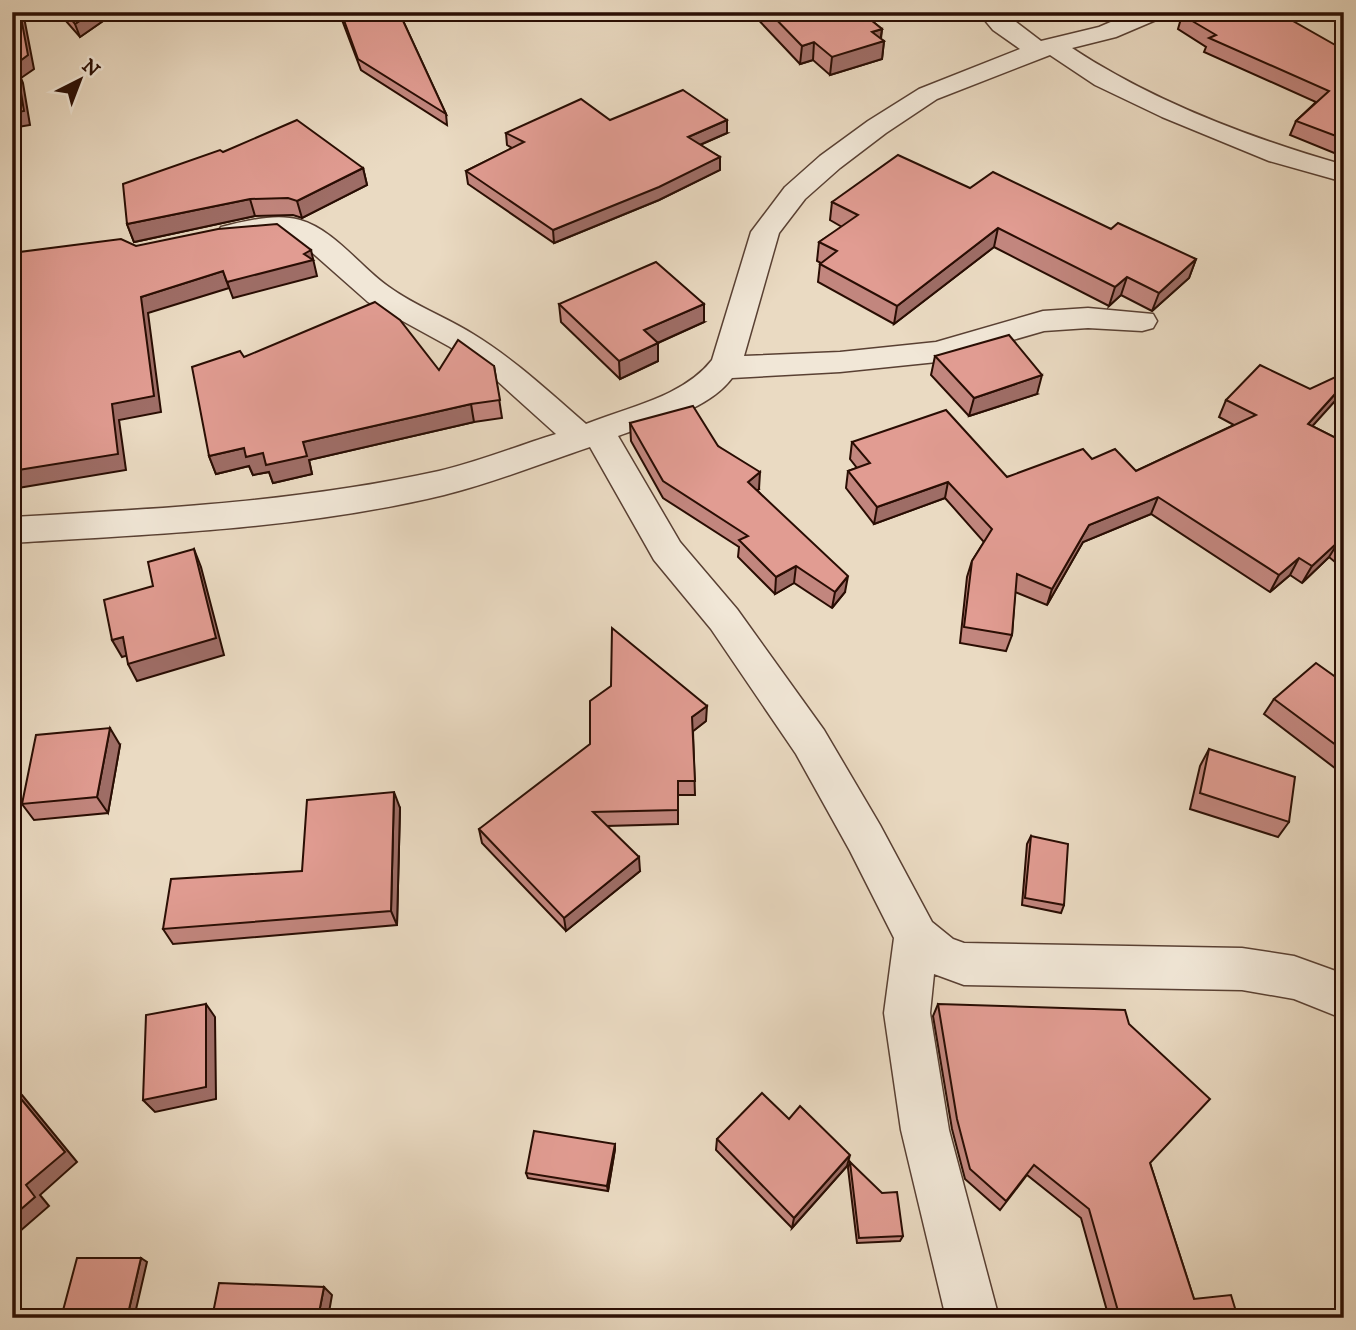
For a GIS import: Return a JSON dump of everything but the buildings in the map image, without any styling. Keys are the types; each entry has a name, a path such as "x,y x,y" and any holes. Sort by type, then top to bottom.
{"street":[{"path":"990,12 1002,25 1104,80 1171,111 1279,155 1344,174"},
{"path":"12,530 217,519 356,500 446,482 589,435 683,399 711,383 727,362 765,232 795,193 868,134 928,94 1046,48 1107,32 1155,12"},
{"path":"202,239 276,226 293,228 309,235 379,295 461,340 589,435 667,551 724,619 810,742 865,838 916,937 938,954 964,964 1200,967 1276,971 1327,988 1344,997"},
{"path":"722,368 839,362 937,352 1043,321 1088,318 1142,321"},
{"path":"916,937 907,1013 925,1130 954,1251 974,1318"}]}
